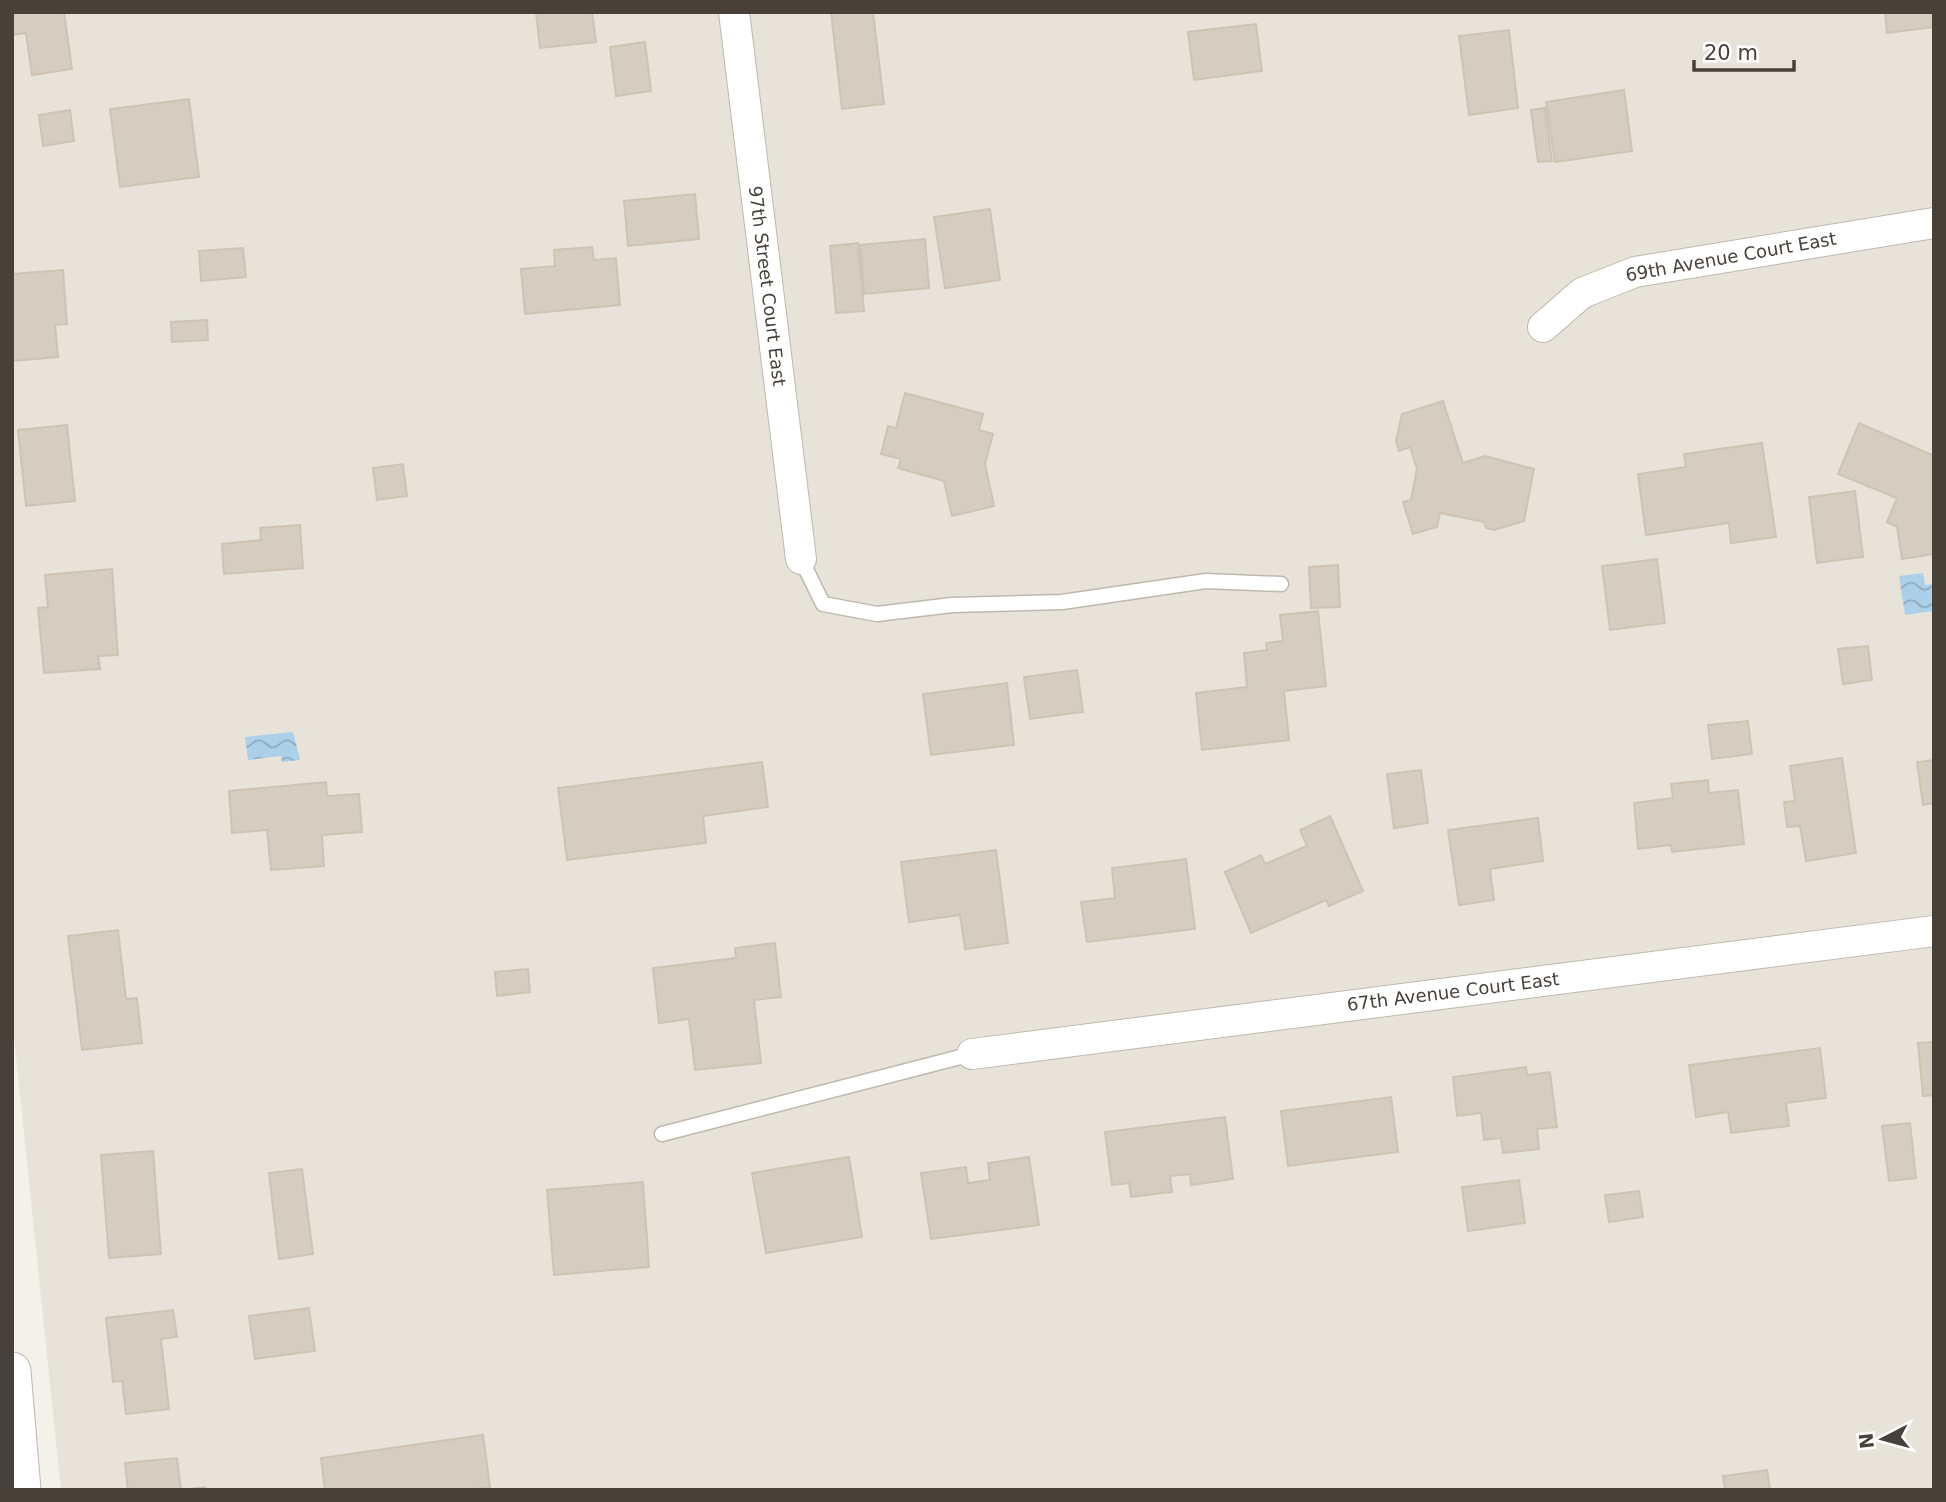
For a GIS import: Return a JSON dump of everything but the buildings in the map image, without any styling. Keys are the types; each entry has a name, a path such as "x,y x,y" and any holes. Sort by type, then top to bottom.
{"street":[{"name":"97th Street Court East","path":"734,12 801,559"},
{"name":"69th Avenue Court East","path":"1543,327 1582,293 1617,276 1934,223"},
{"name":"67th Avenue Court East","path":"972,1054 1934,931"},
{"path":"12,1371 22,1490"}],"lane":[{"path":"801,559 823,604 877,614 951,605 1062,602 1206,581 1281,584"},
{"path":"662,1134 972,1054"}],"shaded area":[{"path":"12,12 1934,12 1934,1490 61,1490 12,1018"}],"water":[{"path":"1923,573 1925,585 1934,584 1934,611 1905,615 1899,576"},
{"path":"293,732 300,760 282,762 281,756 248,760 245,737"}]}
